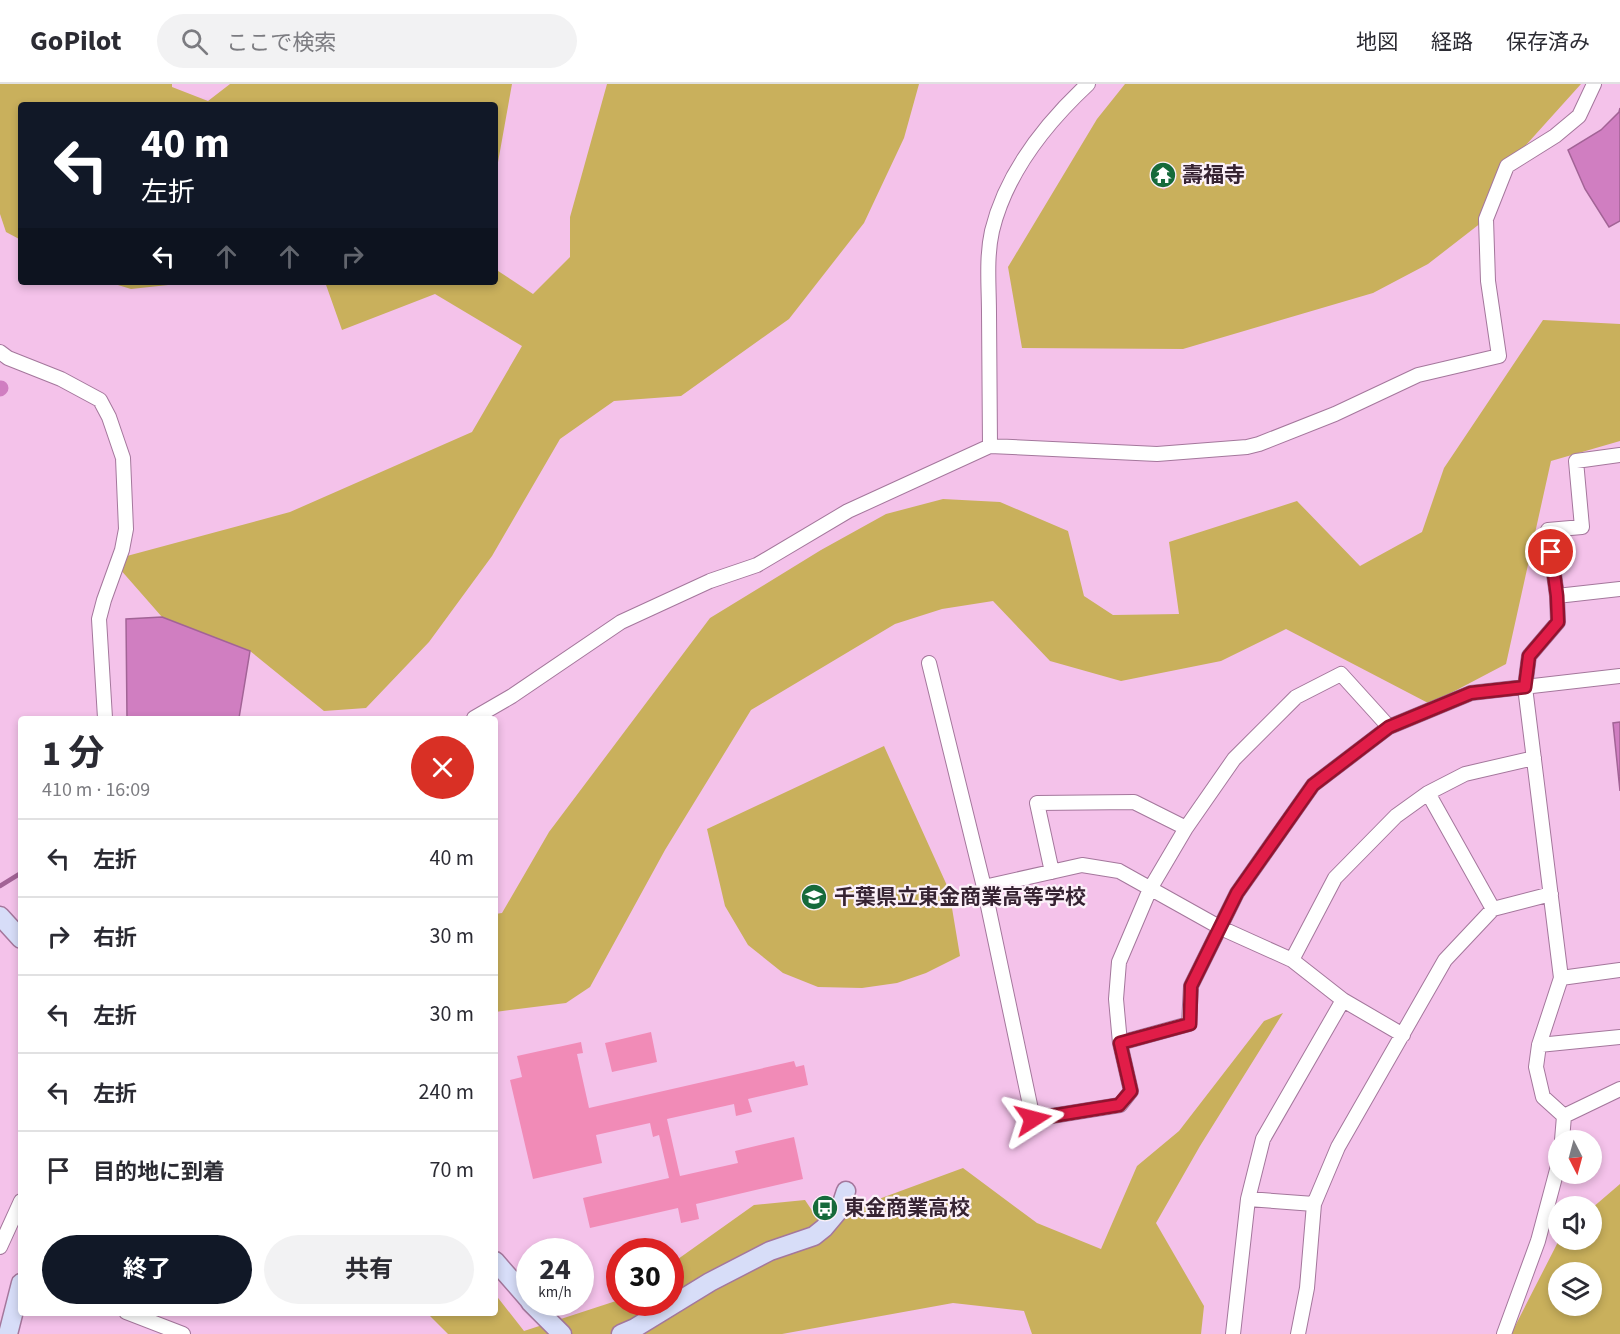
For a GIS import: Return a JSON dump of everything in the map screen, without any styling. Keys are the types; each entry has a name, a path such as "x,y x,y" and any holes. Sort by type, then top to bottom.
{"street":[{"path":"990,446 988,267 992,232 1003,197 1022,160 1069,100 1088,84"},
{"path":"477,716 512,696 621,622 710,581 757,565 848,511 990,446 1157,454 1247,447 1335,414 1418,375 1499,356 1488,281 1486,219 1507,166 1555,136 1579,116 1594,84"},
{"path":"0,352 8,358 60,378 100,399 109,417 123,458 126,529 122,550 99,619 105,716"},
{"path":"1564,1116 1543,1097 1536,1067 1539,1045 1562,978 1525,687 1529,656 1558,622 1557,596 1548,531 1582,527 1576,461 1620,455"},
{"path":"1557,596 1620,589"},
{"path":"929,663 984,887 1033,1119 1119,1105 1131,1091 1120,1043 1116,999 1119,962 1150,889 1186,828 1234,759 1296,697 1341,674 1389,727"},
{"path":"1120,1043 1190,1024 1191,986 1237,893 1313,785 1389,727 1471,693 1620,676"},
{"path":"1292,960 1335,878 1396,816 1428,793 1465,774 1534,758"},
{"path":"1428,793 1493,909"},
{"path":"1052,872 1036,803 1134,802 1186,828"},
{"path":"984,887 1082,866 1119,871 1221,928 1292,960 1343,1000 1402,1035"},
{"path":"1298,1334 1307,1288 1314,1204 1338,1147 1445,960 1493,909 1551,894"},
{"path":"0,916 18,936"},
{"path":"1562,978 1620,970"},
{"path":"1233,1334 1248,1199 1263,1139 1343,1000"},
{"path":"1539,1045 1620,1037"},
{"path":"1564,1116 1620,1089"},
{"path":"1563,1130 1564,1116"},
{"path":"1504,1334 1538,1241 1553,1184"},
{"path":"621,1334 760,1256 814,1236 840,1209 846,1191"},
{"path":"1248,1199 1314,1204"},
{"path":"0,1246 18,1207"},
{"path":"498,1265 516,1286"},
{"path":"8,1334 18,1295"},
{"path":"136,1316 183,1334"},
{"path":"544,1316 562,1334"}],"shaded area":[{"path":"0,84 172,84 172,87 208,101 230,84 512,84 498,162 498,102 18,102 18,238 6,232 0,214"},
{"path":"607,84 919,84 904,138 864,223 789,319 681,396 614,401 560,439 492,556 429,642 366,708 324,711 250,651 162,617 112,560 290,512 472,432 522,346 435,294 342,330 326,285 498,285 498,271 533,294 570,257 570,217"},
{"path":"1125,84 1581,84 1507,166 1486,219 1428,264 1373,293 1183,349 1022,348 1008,267 1097,119"},
{"path":"1620,108 1620,221 1609,227 1585,189 1568,150 1601,130 1619,112"},
{"path":"118,285 168,285 131,289"},
{"path":"1543,320 1620,324 1620,441 1551,461 1506,664 1430,704 1286,629 1221,661 1121,681 1050,661 993,601 942,609 895,624 751,710 665,850 590,987 566,1003 498,1012 498,914 502,913 549,832 710,618 821,550 886,514 943,499 1000,502 1068,531 1084,596 1113,615 1179,614 1169,542 1297,501 1360,566 1422,532 1444,468"},
{"path":"162,617 250,651 239,716 127,716 126,619"},
{"path":"1620,722 1620,791 1613,723"},
{"path":"884,746 949,890 960,956 926,973 897,983 862,988 818,987 783,973 748,945 725,906 707,829"},
{"path":"1283,1013 1200,1146 1156,1223 1204,1306 1201,1334 1032,1334 1024,1311 953,1303 782,1334 448,1334 430,1316 498,1316 498,1298 524,1331 570,1316 594,1316 594,1308 606,1304 606,1316 684,1316 684,1255 754,1205 805,1200 819,1221 963,1168 1037,1223 1101,1249 1137,1166 1179,1131 1264,1021"},
{"path":"1620,1184 1620,1334 1511,1334 1554,1250 1602,1250 1602,1199"}],"building":[{"path":"1163,163 1177,175 1164,190 1150,178"},
{"path":"651,1032 657,1062 612,1072 605,1043"},
{"path":"581,1042 583,1053 577,1054 589,1108 794,1061 796,1067 804,1065 808,1085 748,1099 752,1112 736,1116 734,1104 667,1119 680,1176 738,1163 735,1151 794,1137 803,1179 696,1204 699,1219 681,1223 678,1208 590,1228 583,1198 669,1178 659,1135 653,1137 650,1123 596,1135 602,1163 533,1179 510,1080 522,1077 517,1056"}],"waterway":[{"path":"0,886 18,875"}],"place":[{"name":"壽福寺","path":"1163,175"},
{"name":"千葉県立東金商業高等学校","path":"814,897"},
{"name":"東金商業高校","path":"825,1208"}],"route":[{"path":"1033,1119 1119,1105 1131,1091 1120,1043 1190,1024 1191,986 1237,893 1313,785 1389,727 1471,693 1525,687 1529,656 1558,622 1551,552"}]}
